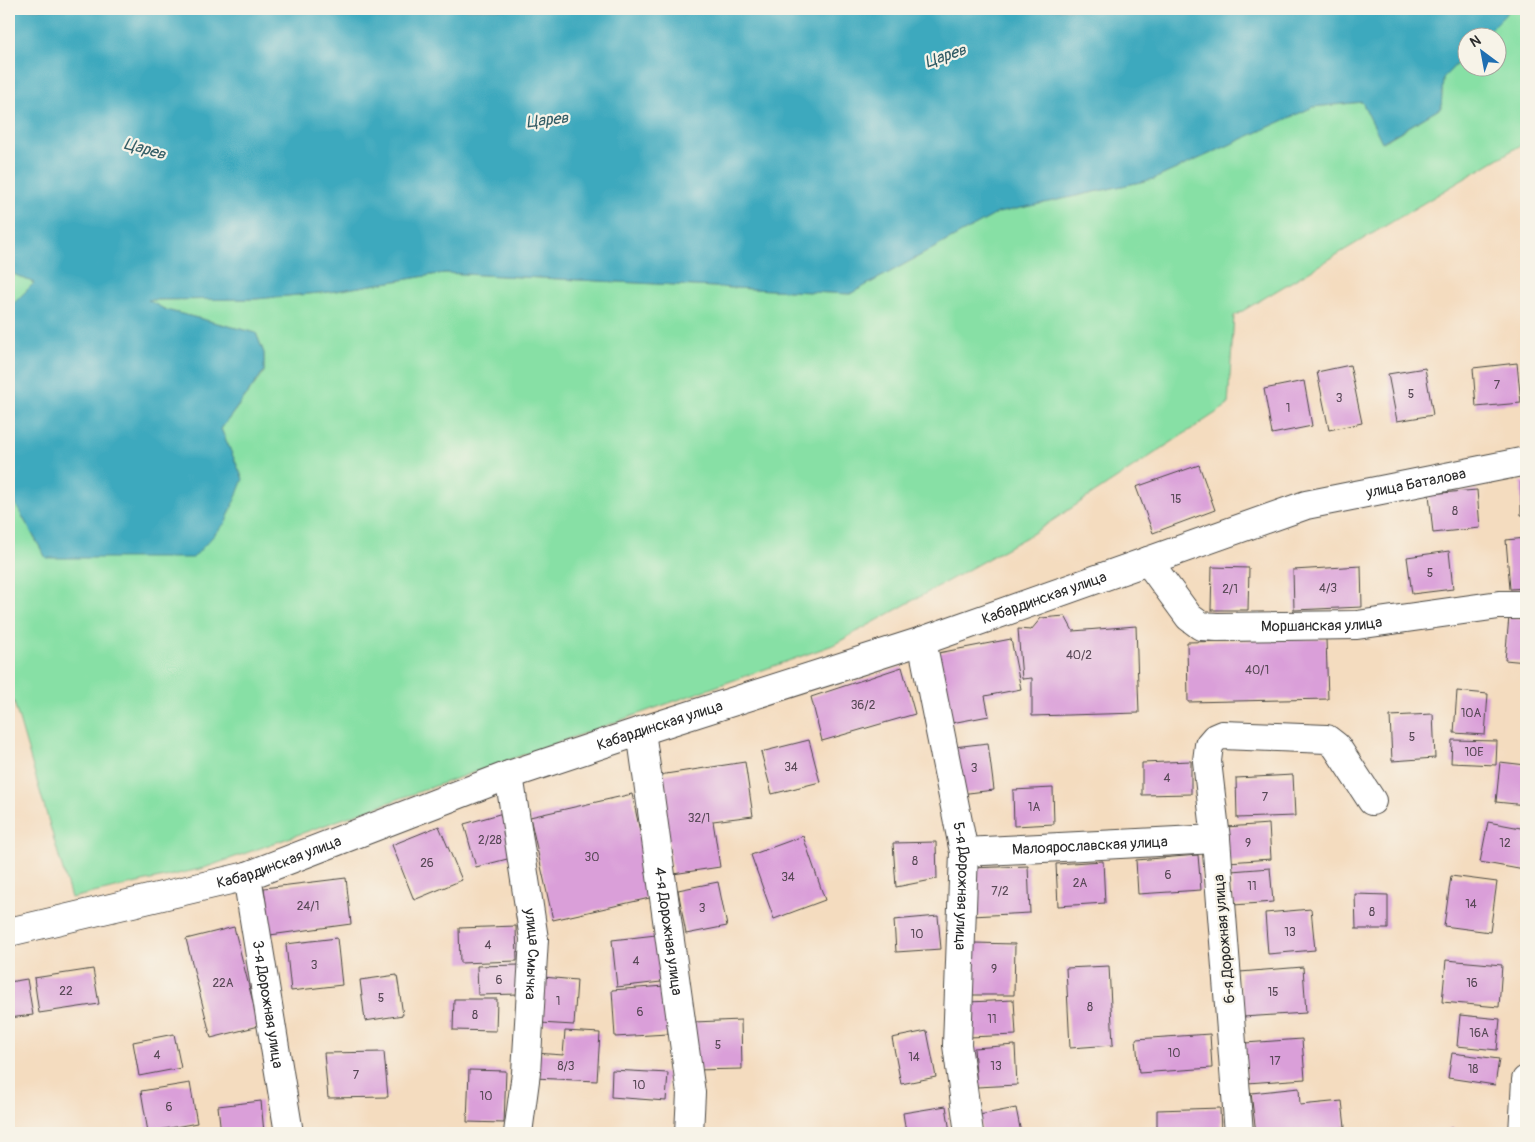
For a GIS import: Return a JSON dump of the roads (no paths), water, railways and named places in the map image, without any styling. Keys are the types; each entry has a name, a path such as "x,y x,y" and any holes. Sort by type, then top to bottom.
{"street":[{"name":"улица Баталова","path":"1306,506 1526,461"},
{"name":"Кабардинская улица","path":"9,932 247,876 510,775 922,641 1306,506"},
{"name":"Моршанская улица","path":"1148,561 1188,617 1201,626 1357,625 1499,605 1526,605"},
{"name":"5-я Дорожная улица","path":"922,641 964,852 957,1045 969,1133"},
{"name":"4-я Дорожная улица","path":"641,731 691,1094 690,1133"},
{"name":"6-я Дорожная улица","path":"1239,1133 1216,839 1206,760 1209,745 1215,738 1222,735 1327,739 1336,746 1372,801"},
{"name":"улица Смычка","path":"510,775 534,939 526,1074 518,1133"},
{"name":"Малоярославская улица","path":"964,852 1216,839"},
{"name":"3-я Дорожная улица","path":"247,876 289,1133"},
{"path":"1523,1133 1526,1080"}],"water":[{"name":"Царев","path":"9,9 1511,9 1492,28 1458,28 1458,62 1443,78 1441,108 1382,142 1362,102 1313,107 1154,179 998,213 850,294 444,273 329,292 256,299 148,300 166,310 256,333 264,353 264,371 221,429 243,479 226,522 193,558 46,558 9,493 9,308 34,283 9,272"}]}
